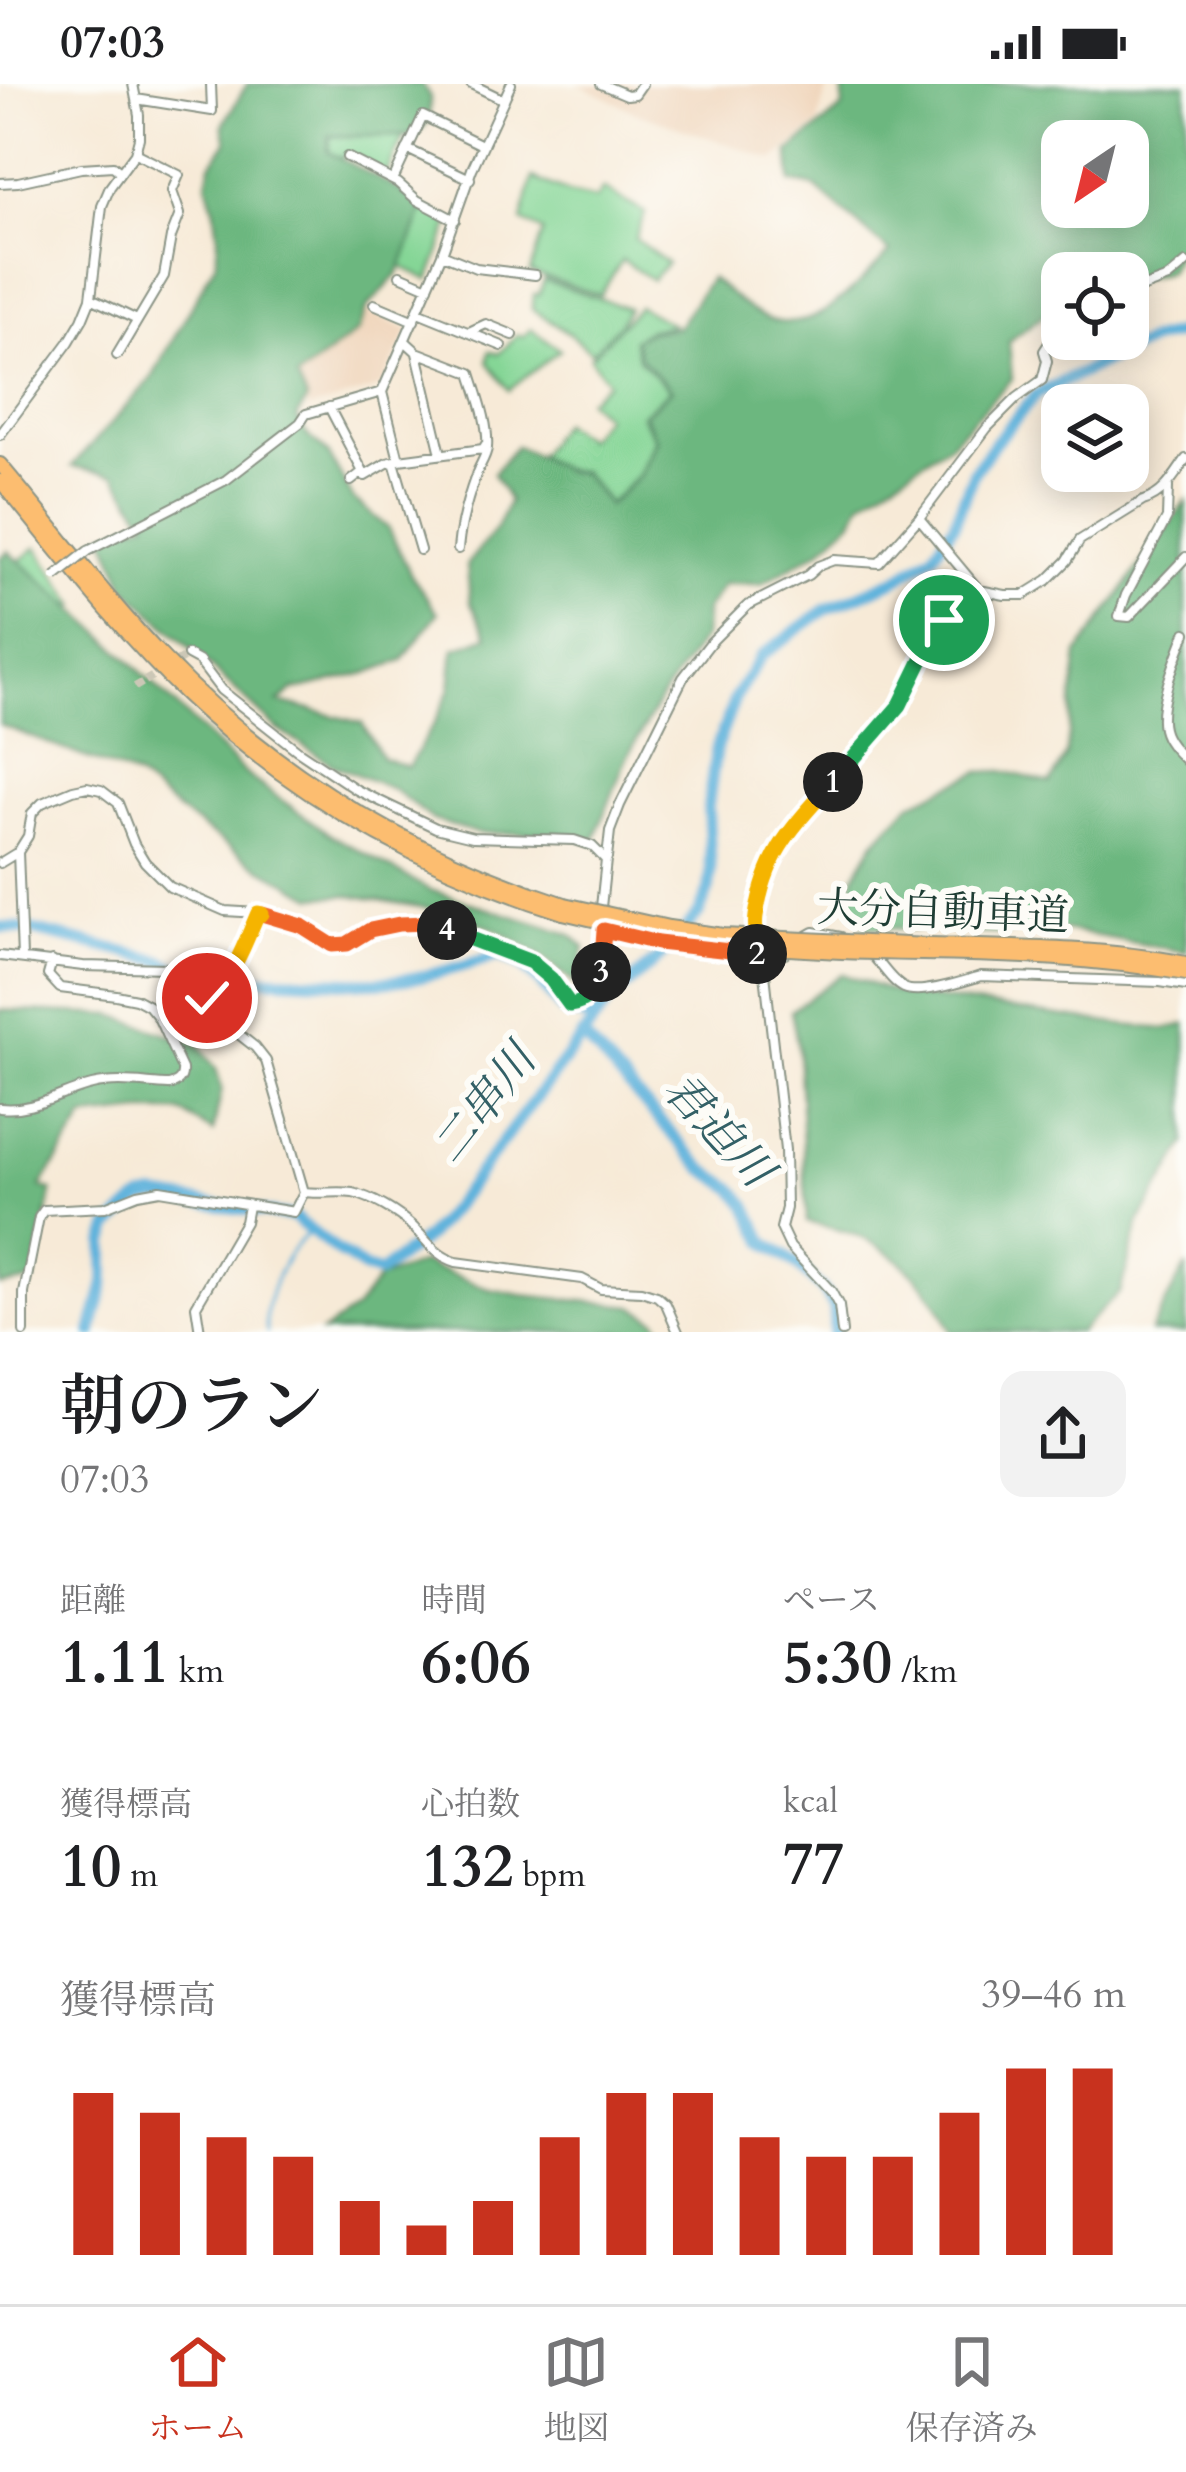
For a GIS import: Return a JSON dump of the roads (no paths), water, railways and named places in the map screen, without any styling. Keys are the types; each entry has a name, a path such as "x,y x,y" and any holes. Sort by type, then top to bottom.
{"highway":[{"name":"大分自動車道","path":"0,464 121,626 183,692 284,777 327,806 476,883 667,937 722,945 772,950 1061,948 1186,962"},
{"name":"大分自動車道","path":"0,481 39,520"},
{"name":"大分自動車道","path":"925,950 1108,962 1186,980"}],"street":[{"path":"0,435 68,342 92,298 102,206 139,139 133,84"},
{"path":"136,99 212,111 211,84"},
{"path":"471,84 504,100"},
{"path":"421,550 382,392 511,84"},
{"path":"601,84 627,95 635,94 642,84"},
{"path":"393,180 423,116 483,145"},
{"path":"407,148 470,179"},
{"path":"117,355 164,276 170,237 180,214 172,191 179,176 135,152"},
{"path":"346,157 393,180 454,220"},
{"path":"0,183 81,168 112,166 120,172"},
{"path":"442,254 476,268 535,275"},
{"path":"1149,285 1168,278 1186,263"},
{"path":"400,275 428,287"},
{"path":"92,298 137,320"},
{"path":"374,304 502,346"},
{"path":"468,332 486,324 513,335"},
{"path":"406,342 417,352 471,373 482,407 487,451 460,525 458,550"},
{"path":"417,352 441,454"},
{"path":"0,862 18,852 41,802 87,787 101,790 118,803 145,862 170,887 224,910 258,913 302,926 332,945 347,944 370,930 428,923 531,962 575,1006 592,991 600,975 601,907 610,831 683,678 747,606 834,560 879,563 987,428 1042,380 1046,360"},
{"path":"52,579 88,551 226,480 306,414 382,392"},
{"path":"329,406 365,476"},
{"path":"351,481 396,461 486,444"},
{"path":"919,518 980,590 1024,595 1048,580 1080,540 1154,498 1186,459"},
{"path":"1168,485 1167,518 1119,616 1130,617 1186,557"},
{"path":"842,1332 839,1306 831,1291 790,1247 781,1228 786,1208 781,1101 754,921 767,872 782,840 900,705 935,633 954,608 980,590"},
{"path":"1186,633 1162,718 1168,742 1186,761"},
{"path":"188,655 199,661 221,690 297,751 357,790 418,820 473,837 574,840 592,846 606,860"},
{"path":"18,852 22,957"},
{"path":"207,998 233,971 258,913"},
{"path":"604,930 658,943 758,954 788,954 808,934 824,932 870,953 902,987 914,991 981,976 1186,980"},
{"path":"0,956 83,966 166,968 196,985 222,1021 266,1061 304,1192 294,1212 151,1190 105,1208 44,1210 24,1293 24,1332"},
{"path":"0,1108 34,1106 106,1082 169,1085 181,1078 182,1069 153,1010 136,999 60,988 47,975 52,961"},
{"path":"304,1192 352,1193 391,1211 429,1247 456,1262 657,1296 666,1304 678,1332"},
{"path":"200,1332 196,1306 245,1222 248,1206"}],"waterway":[{"name":"二串川","path":"92,1332 105,1282 105,1242 111,1226 144,1198 293,1217 337,1251 379,1273 429,1235 611,999 667,951 699,913 711,872 708,806 716,749 735,698 761,656 825,610 897,579 933,555 954,524 974,472 1037,394 1151,340 1186,331"},
{"path":"0,927 32,930 162,961 194,975 222,980"},
{"path":"234,979 393,981 498,955 521,965 562,1010 590,1018 596,1011"},
{"name":"君迫川","path":"582,1035 704,1169 733,1188 765,1242 824,1291 834,1308 834,1332"},
{"path":"267,1332 268,1305 277,1277 292,1250 311,1231"}],"tunnel":[{"path":"135,687 188,655"}]}
